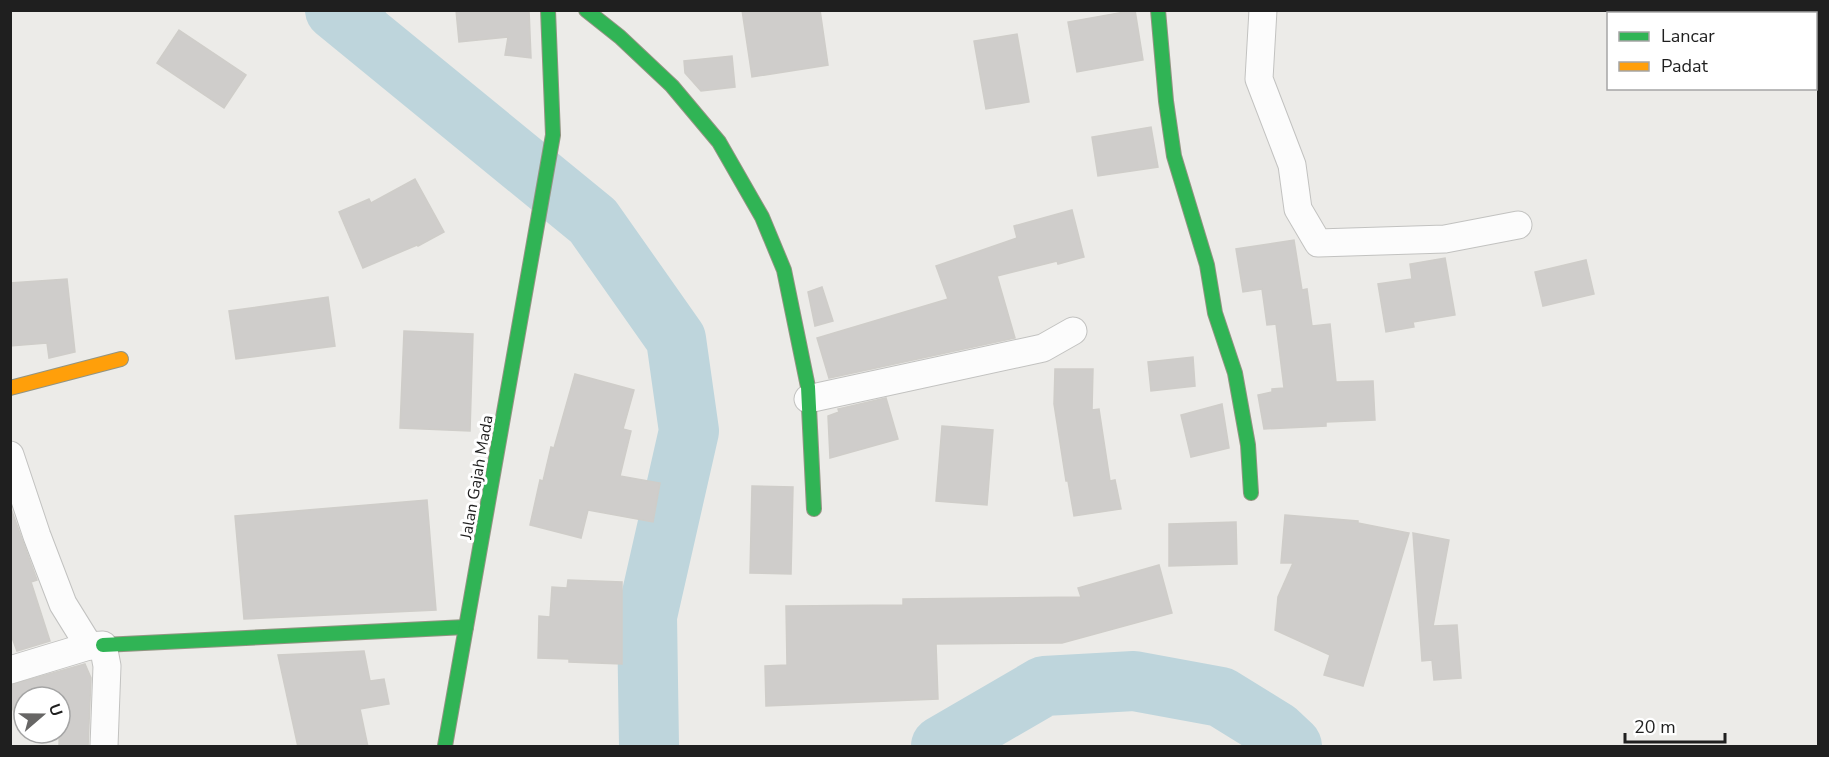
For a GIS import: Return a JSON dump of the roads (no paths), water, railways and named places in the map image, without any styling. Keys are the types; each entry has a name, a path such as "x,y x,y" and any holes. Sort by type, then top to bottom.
{"street":[{"name":"Jalan Gajah Mada","path":"445,747 553,135 548,10"},
{"path":"586,10 620,37 672,86 719,142 762,217 784,270 808,387 814,509"},
{"path":"1158,10 1166,101 1174,156 1207,265 1215,313 1235,373 1248,445 1251,493"},
{"path":"1263,10 1259,79 1292,165 1298,209 1318,243 1445,239 1518,225"},
{"path":"808,399 1043,348 1073,331"},
{"path":"10,388 121,359"},
{"path":"10,455 63,604 96,645 107,666 105,747"},
{"path":"10,670 96,645 466,627"}],"waterway":[{"path":"335,10 593,221 676,339 689,431 647,616 649,746"},
{"path":"377,44 381,10"},
{"path":"941,746 1044,686 1134,681 1221,697 1276,731 1292,746"}]}
